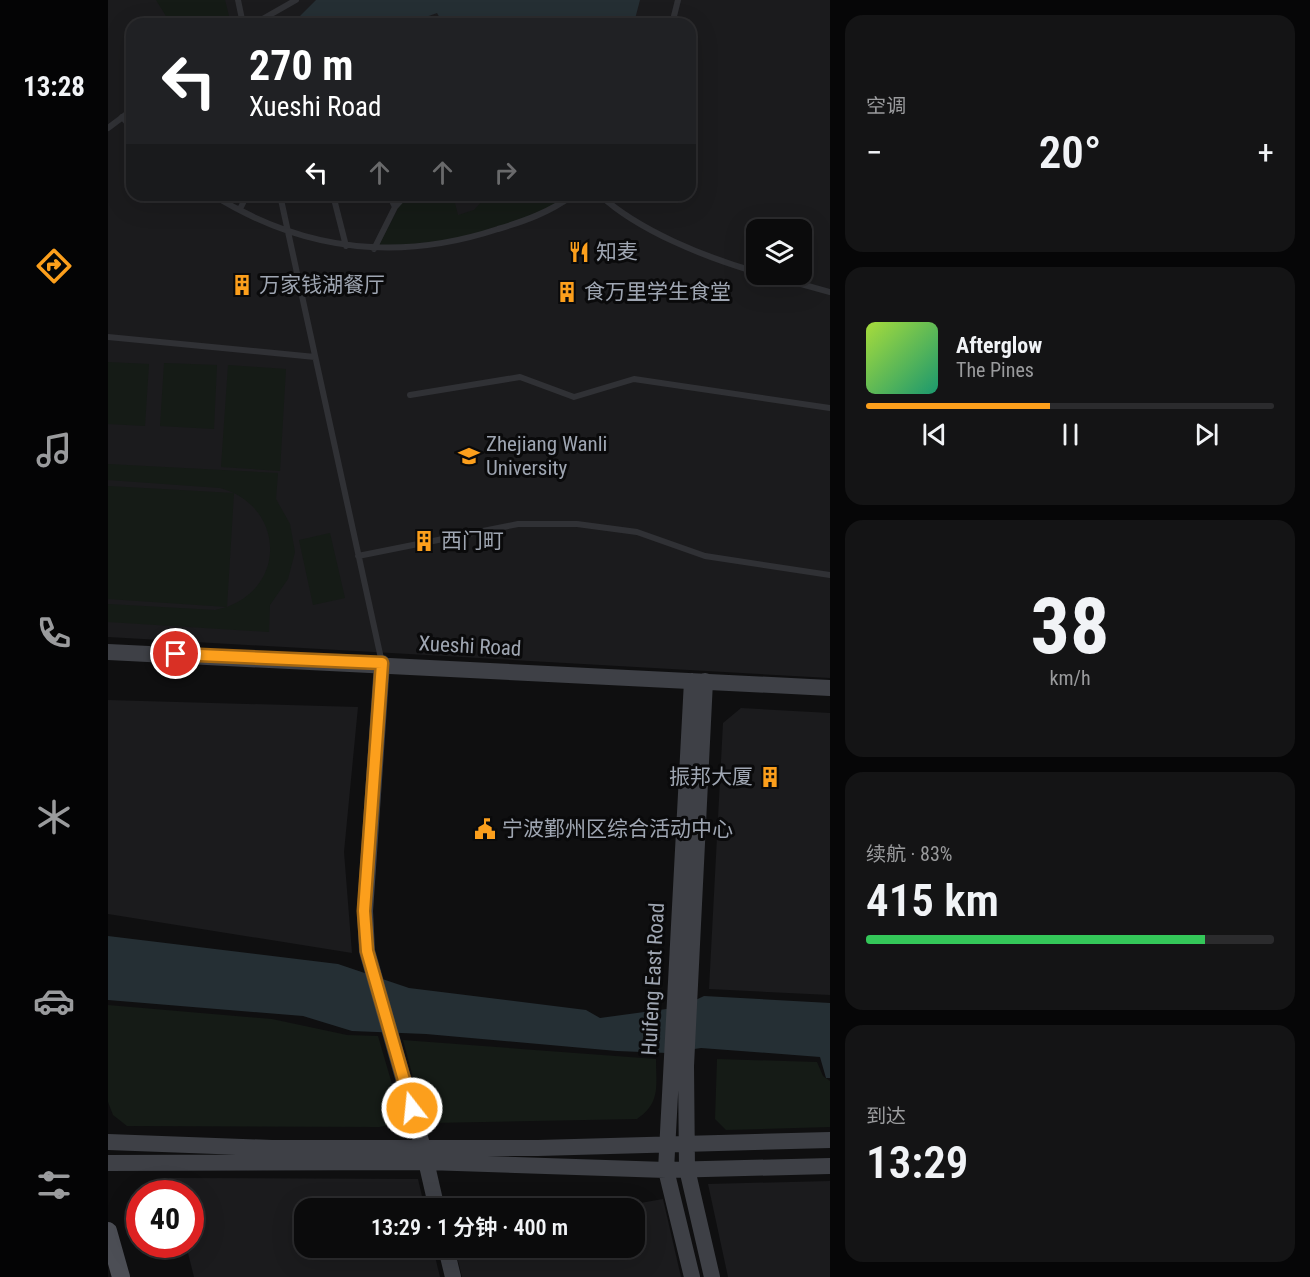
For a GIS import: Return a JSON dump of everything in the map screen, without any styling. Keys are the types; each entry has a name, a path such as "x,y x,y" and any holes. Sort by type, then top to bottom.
{"main road":[{"path":"108,1231 121,1277"}],"street":[{"name":"Xueshi Road","path":"108,651 382,663 830,688"},
{"path":"382,663 364,911 367,951 401,1067 435,1198"},
{"name":"Huifeng East Road","path":"692,1277 666,1170 667,1145 678,1065 699,681"},
{"name":"Huifeng East Road","path":"678,1065 687,1144 687,1169 712,1277"},
{"path":"108,1163 425,1155 830,1140"},
{"path":"108,1142 425,1155 666,1170 830,1166"},
{"path":"448,1258 453,1277"}],"lane":[{"path":"238,0 242,18"},
{"path":"264,18 296,0"},
{"path":"674,18 678,0"},
{"path":"108,128 126,114"},
{"path":"122,117 126,121"},
{"path":"225,201 288,230 346,246 374,249 423,246 467,238 528,220 562,201"},
{"path":"240,209 244,201"},
{"path":"281,201 382,663"},
{"path":"335,201 346,246"},
{"path":"392,201 396,207"},
{"path":"374,249 401,201"},
{"path":"606,201 619,213 709,257 746,269"},
{"path":"805,285 830,292"},
{"path":"108,337 315,357"},
{"path":"410,395 520,377 574,397 634,380 830,408"},
{"path":"358,556 518,524 577,524 637,532 705,556 830,575"}],"shaded area":[{"name":"Zhejiang Wanli University","path":"108,0 830,0 830,678 108,637"},
{"path":"156,0 225,0 230,18 167,18"},
{"path":"316,0 640,0 635,18 440,18 437,13 423,18 298,18"},
{"path":"403,201 445,201 455,203 458,215 474,210 482,201 559,201 525,219 478,234 428,243 378,247"},
{"path":"108,362 149,364 145,426 108,424"},
{"path":"164,363 217,365 214,429 160,426"},
{"path":"228,365 286,369 280,471 221,467"},
{"path":"108,464 278,473 276,499 290,524 295,552 288,579 270,605 269,632 108,622 108,604 215,610 227,607 108,599 108,486 231,493 220,488 108,480","holes":["234,494 256,510 266,527 270,545 268,563 261,581 247,596 227,607"]},
{"path":"330,533 345,598 313,605 299,540"},
{"path":"108,700 358,707 344,852 352,953 108,914"},
{"path":"741,708 830,713 830,995 709,989 723,723"},
{"path":"108,936 338,964 409,988 586,1010 600,1018 681,1007 704,996 830,1003 830,1078 826,1078 820,1057 701,1048 667,1053 617,1051 426,1034 352,1031 303,1016 108,1000"},
{"path":"108,1005 272,1019 347,1035 378,1036 401,1115 396,1124 379,1127 127,1126 113,1115 108,1102"},
{"path":"403,1040 656,1059 654,1100 645,1113 637,1119 431,1123 423,1115"},
{"path":"717,1059 817,1062 823,1076 830,1081 830,1127 726,1130 715,1119"},
{"path":"169,1178 418,1179 422,1198 294,1198 294,1258 435,1258 440,1277 194,1277 189,1258 204,1258 204,1180 170,1180"},
{"path":"830,1181 830,1277 728,1277 708,1184"},
{"path":"663,1199 681,1277 462,1277 457,1258 645,1258 645,1202"}],"place":[{"name":"知麦","path":"579,252"},
{"name":"万家钱湖餐厅","path":"242,285"},
{"name":"食万里学生食堂","path":"567,292"},
{"name":"Zhejiang Wanli University","path":"469,456"},
{"name":"西门町","path":"424,541"},
{"name":"振邦大厦","path":"770,777"},
{"name":"宁波鄞州区综合活动中心","path":"485,829"}],"route":[{"path":"176,654 382,663 364,911 367,951 412,1108"}]}
